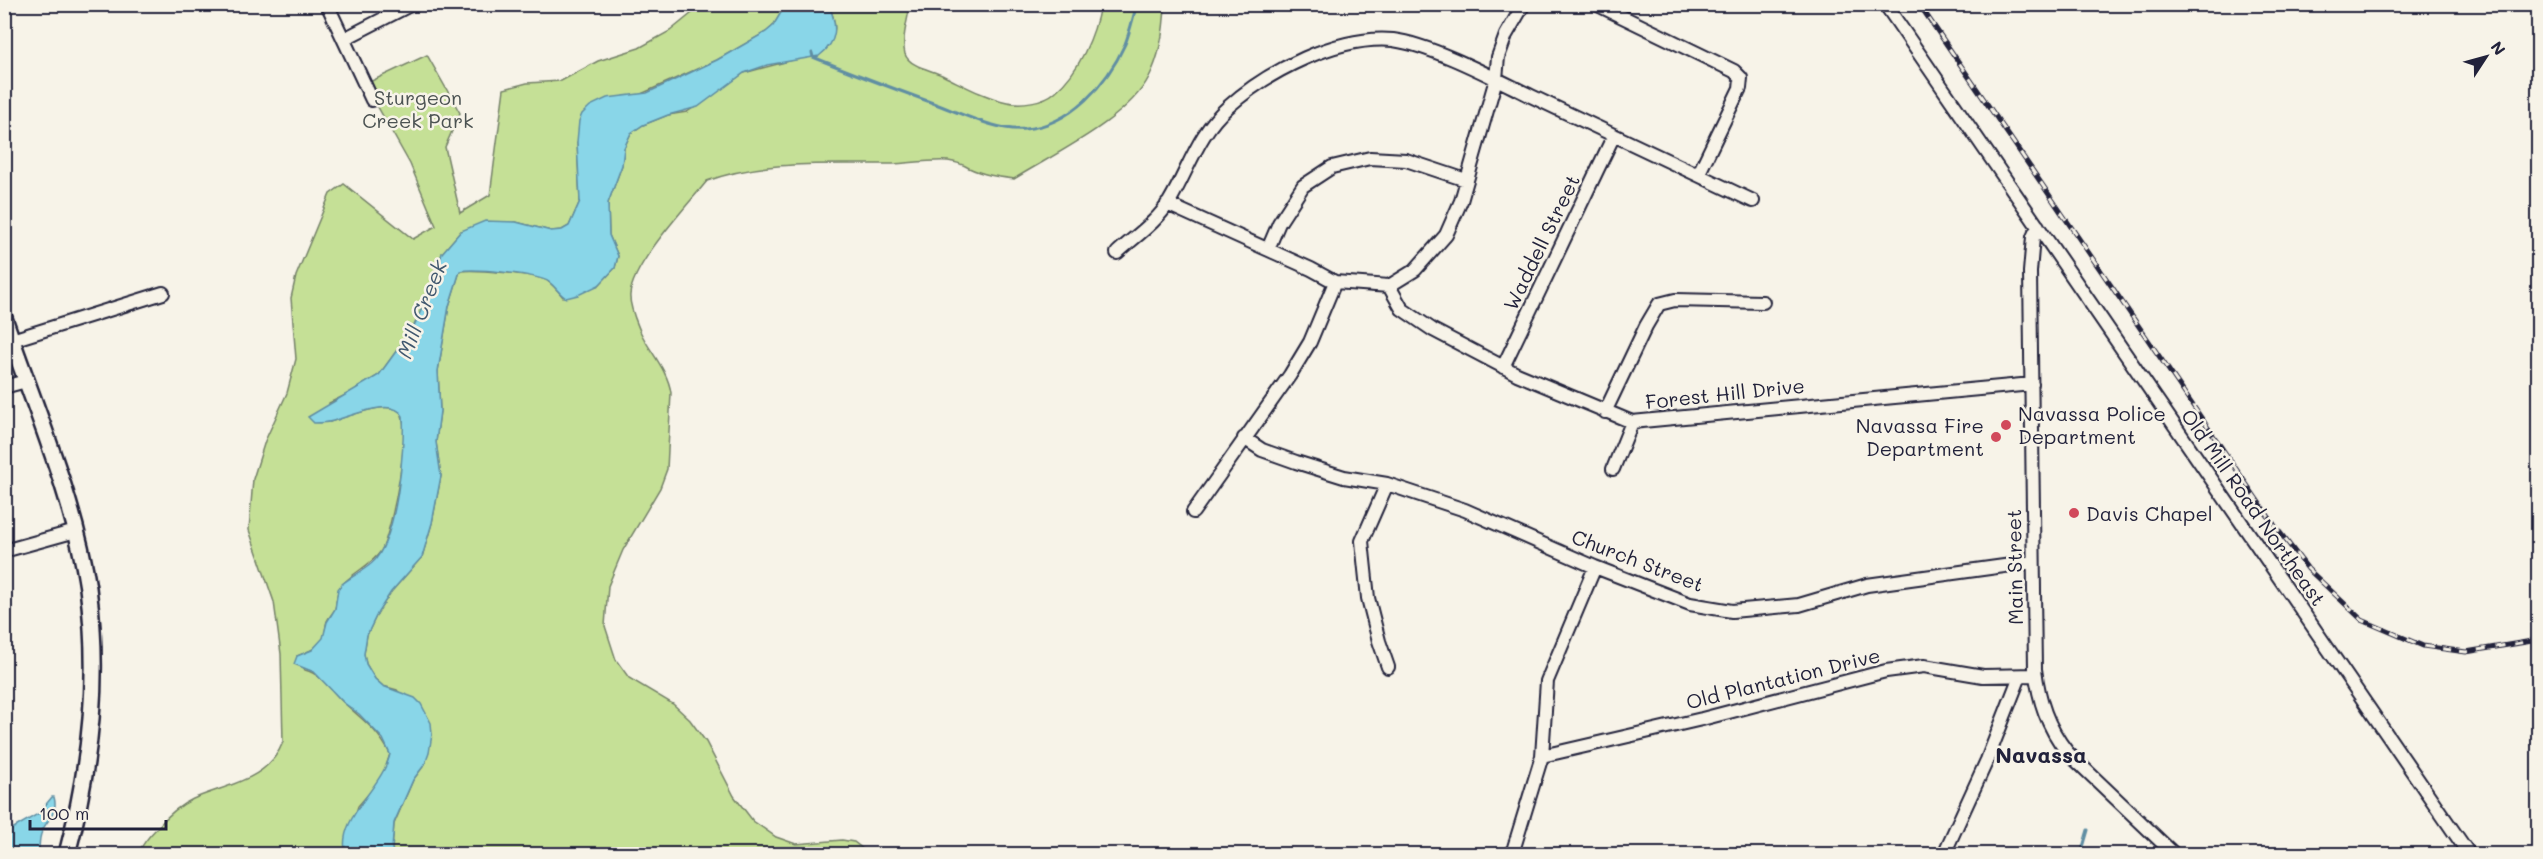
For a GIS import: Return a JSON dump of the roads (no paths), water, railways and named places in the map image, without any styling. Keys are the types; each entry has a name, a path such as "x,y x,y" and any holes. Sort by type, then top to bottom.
{"main road":[{"path":"4,318 76,531 88,589 93,687 84,784 67,855"}],"street":[{"path":"327,4 372,100"},
{"path":"344,39 412,4"},
{"path":"1167,204 1335,282 1389,286 1415,270 1446,235 1461,201 1496,79 1498,57 1506,35 1524,4"},
{"path":"1596,4 1734,71 1741,78 1740,88 1698,176"},
{"name":"Old Mill Road Northeast","path":"1885,4 2469,855"},
{"path":"1117,253 1167,204 1192,153 1215,119 1250,89 1295,63 1348,43 1391,40 1412,44 1496,79 1753,201"},
{"name":"Waddell Street","path":"1503,367 1614,135"},
{"path":"1268,249 1279,223 1303,186 1332,167 1370,158 1406,160 1466,180"},
{"name":"Main Street","path":"2038,226 2031,249 2036,675 2045,716 2055,736 2067,752 2174,855"},
{"path":"1193,512 1290,375 1310,342 1335,282"},
{"name":"Forest Hill Drive","path":"1389,286 1402,309 1433,330 1503,367 1632,422 2032,384"},
{"path":"12,340 163,293"},
{"path":"1605,412 1659,304 1675,300 1763,302"},
{"path":"4,387 26,381"},
{"path":"1613,470 1632,422"},
{"name":"Church Street","path":"1244,438 1262,450 1296,462 1344,477 1387,483 1465,510 1595,567 1690,604 1732,611 1799,605 1867,585 2033,562"},
{"path":"1387,483 1362,541 1368,598 1388,666"},
{"path":"4,551 76,531"},
{"path":"1512,855 1542,756 1547,681 1595,567"},
{"name":"Old Plantation Drive","path":"1542,756 1702,719 1887,671 1924,666 1983,676 2036,675"},
{"path":"1944,855 1987,760 2009,699 2020,676"}],"water":[{"path":"786,4 829,5 835,26 830,45 819,56 767,65 744,73 698,107 668,115 643,125 631,133 624,148 622,165 608,203 609,235 618,256 615,268 599,285 566,298 549,282 532,276 491,271 460,271 449,306 438,371 440,411 436,442 441,476 432,523 422,557 391,592 378,612 367,635 364,654 366,664 375,679 383,686 415,698 421,704 431,723 429,753 425,764 413,780 394,823 392,849 394,854 346,854 344,841 347,829 353,816 379,779 390,754 383,739 359,714 344,703 314,672 294,664 297,656 312,650 323,638 327,622 335,609 338,589 372,563 381,552 388,535 398,494 403,450 403,416 398,410 380,408 326,423 314,423 308,417 379,375 413,328 436,277 442,253 461,231 485,221 516,222 551,231 562,230 569,226 580,201 577,142 579,121 590,106 607,98 647,93 717,60 766,32 773,26"},
{"path":"54,797 55,808 41,834 39,854 8,854 5,851 5,833 38,814"}],"waterway":[{"path":"812,53 813,57 978,121 1014,129 1025,129 1058,120 1086,100 1098,87 1125,44 1137,4"},
{"path":"2081,854 2088,830"}],"railway":[{"path":"1919,4 2275,526 2308,569 2362,620 2423,646 2466,652 2538,640"}],"place":[{"name":"Navassa Police Department","path":"2006,425"},
{"name":"Navassa Fire Department","path":"1996,437"},
{"name":"Davis Chapel","path":"2074,513"}],"district":[{"name":"Navassa","path":"2041,754"}],"park label":[{"name":"Sturgeon Creek Park","path":"418,108"}],"water label":[{"name":"Mill Creek","path":"421,309"}]}
